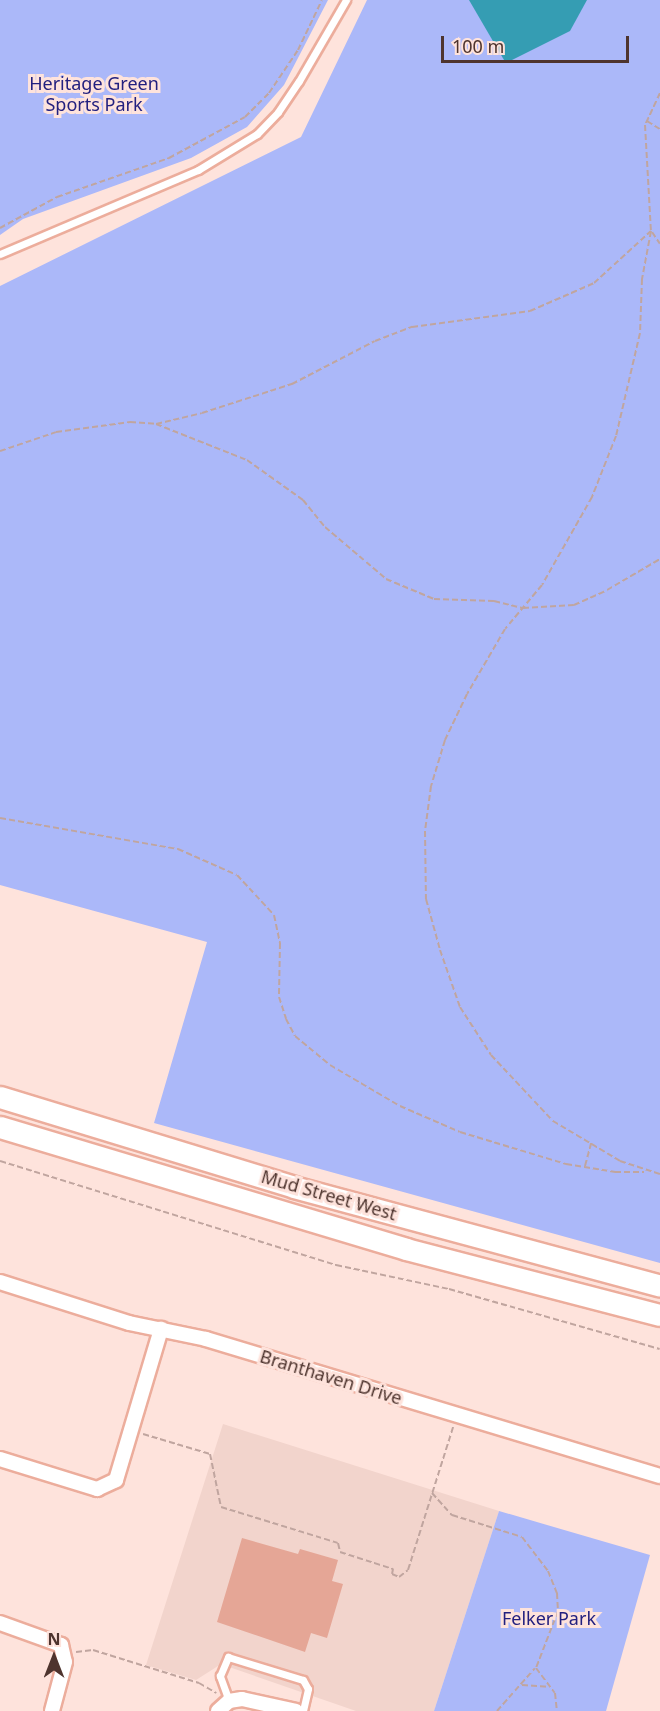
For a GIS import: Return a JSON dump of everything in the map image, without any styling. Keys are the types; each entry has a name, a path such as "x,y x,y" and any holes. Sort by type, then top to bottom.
{"main road":[{"name":"Mud Street West","path":"0,1097 294,1187 660,1286"},
{"name":"Mud Street West","path":"0,1127 406,1249 660,1315"}],"street":[{"name":"Branthaven Drive","path":"0,1282 161,1329 206,1339 660,1476"},
{"path":"0,1459 97,1489 106,1487 116,1480 161,1329"},
{"path":"0,1623 50,1639 61,1645 65,1654 63,1674 52,1711"},
{"path":"218,1711 229,1701 264,1701 296,1711"}],"lane":[{"path":"0,255 198,170 257,134 279,112 346,0"},
{"path":"229,1701 220,1676 228,1657 303,1680 308,1689 303,1711"}],"path":[{"path":"0,228 57,198 169,158 245,117 269,93 298,51 322,0"},
{"path":"647,1172 553,1121 491,1055 460,1007 426,899 424,831 431,786 445,740 467,694 505,629 542,585 592,497 616,436 640,333 642,279 651,231 648,212 647,121 660,93"},
{"path":"647,121 660,129"},
{"path":"651,231 660,244"},
{"path":"156,424 292,384 375,341 412,327 530,311 552,303 594,283 651,231"},
{"path":"0,451 14,443 66,430 130,422 156,424 247,460 276,478 356,555 401,586 434,598 494,601 523,608 574,604 608,590 660,559"},
{"path":"0,818 178,849 237,875 274,915 280,943 279,997 286,1019 295,1036 330,1065 400,1106 460,1132 585,1166 615,1172 660,1174"},
{"path":"585,1166 591,1143"},
{"path":"0,1161 336,1265 449,1289 660,1349"},
{"path":"132,1430 210,1454 221,1507 338,1543 340,1552 393,1569 392,1574 399,1577 408,1570 456,1415"},
{"path":"432,1493 452,1515 522,1537 548,1571 556,1593 558,1611 536,1668 497,1711"},
{"path":"65,1654 93,1650 199,1683 229,1701"},
{"path":"536,1668 558,1701 557,1711"},
{"path":"519,1686 534,1683 551,1688"}],"shaded area":[{"path":"469,0 587,0 570,31 510,61 504,60"},
{"path":"223,1424 499,1511 434,1711 356,1711 232,1668 218,1666 196,1680 146,1665"}],"green space":[{"name":"Heritage Green Sports Park","path":"0,0 328,0 284,85 247,127 191,158 23,219 0,235"},
{"path":"367,0 660,0 660,1263 154,1123 207,942 0,885 0,286 301,137"},
{"name":"Felker Park","path":"499,1511 650,1555 606,1711 434,1711"}],"building":[{"path":"242,1538 298,1554 300,1549 338,1560 332,1581 343,1584 327,1638 311,1633 305,1652 217,1622"}]}
